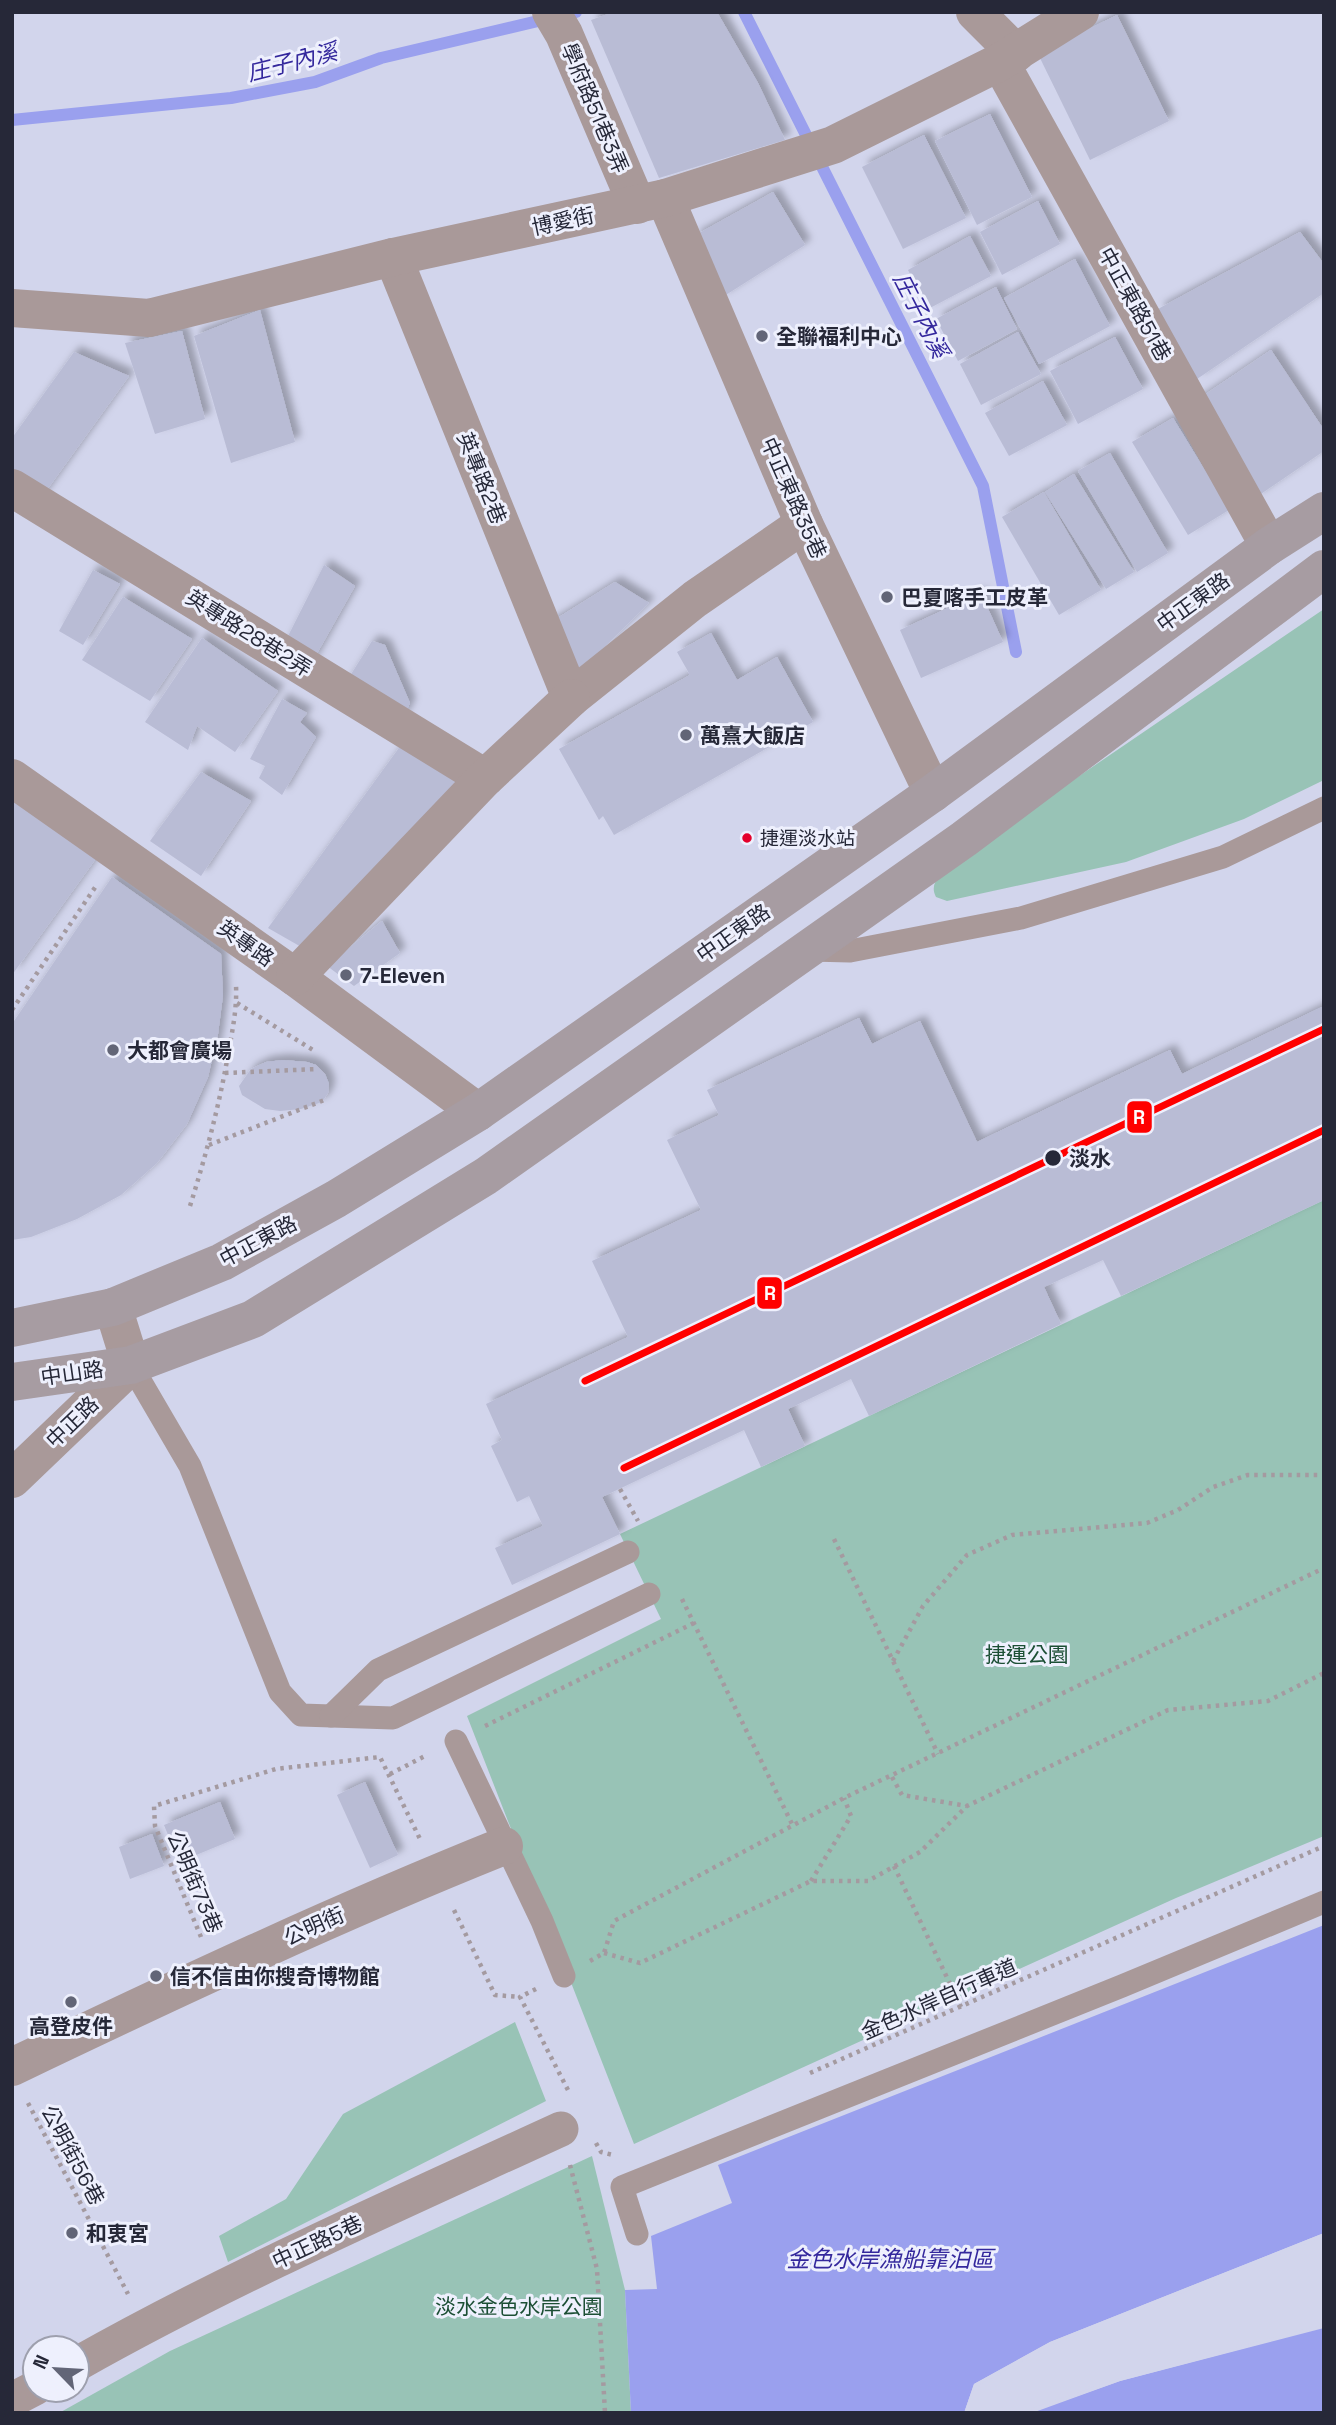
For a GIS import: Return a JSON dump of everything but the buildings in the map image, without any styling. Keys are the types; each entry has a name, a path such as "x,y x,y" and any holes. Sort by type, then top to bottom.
{"main road":[{"name":"中正東路","path":"113,1307 222,1262 336,1199 478,1112 933,793 1269,546 1324,510"},
{"path":"131,1365 253,1319 486,1176 964,839 1324,569"},
{"path":"12,1328 113,1307"},
{"name":"中山路","path":"12,1382 131,1365"}],"street":[{"name":"學府路51巷3弄","path":"551,12 651,202"},
{"name":"中正東路51巷","path":"975,12 1008,58 1269,546"},
{"name":"博愛街","path":"12,308 149,318 393,257 651,202 833,145 1008,58 1080,12"},
{"name":"中正東路35巷","path":"651,202 933,793"},
{"name":"英專路2巷","path":"393,257 571,698"},
{"name":"英專路28巷2弄","path":"12,488 485,778"},
{"path":"295,977 485,778 571,698 695,600 804,524"},
{"name":"英專路","path":"12,778 295,977 478,1112"},
{"path":"113,1307 131,1365"},
{"name":"中正路","path":"12,1479 131,1365"},
{"name":"公明街","path":"19,2082 215,1970 504,1846"},
{"name":"中正路5巷","path":"91,2356 145,2325 261,2268 561,2129"}],"lane":[{"path":"807,950 850,951 1021,918 1223,857 1324,808"},
{"path":"131,1365 190,1466 280,1692 301,1715 393,1718 649,1594"},
{"path":"331,1716 378,1670 628,1552"},
{"path":"456,1741 542,1921 564,1976"},
{"path":"636,2234 622,2187 1324,1902"}],"path":[{"path":"12,1010 118,852"},
{"path":"190,1206 209,1145 225,1073 237,1003 235,981"},
{"path":"237,1003 313,1050"},
{"path":"225,1073 318,1069"},
{"path":"209,1145 327,1099"},
{"path":"893,1661 923,1606 967,1555 1012,1535 1147,1523 1178,1510 1213,1486 1248,1475 1324,1475"},
{"path":"620,1489 640,1525"},
{"path":"834,1539 938,1754"},
{"path":"569,2094 520,1997 604,1953 614,1921 844,1798 1324,1568"},
{"path":"680,1596 792,1824"},
{"path":"390,1774 694,1623"},
{"path":"604,1953 640,1963 811,1881 868,1881 920,1852 967,1807 1168,1710 1268,1701 1324,1673"},
{"name":"公明街73巷","path":"215,1970 155,1826 154,1805 276,1769 380,1757"},
{"path":"892,1777 902,1795 967,1807"},
{"path":"811,1881 851,1816 844,1798"},
{"name":"金色水岸自行車道","path":"810,2074 1324,1846"},
{"path":"894,1866 961,2007"},
{"name":"公明街56巷","path":"19,2082 145,2325"},
{"path":"561,2129 597,2270 605,2413"},
{"path":"595,2140 601,2152 620,2157"}],"green space":[{"path":"1324,609 1324,780 1244,819 1126,862 947,901 936,897 935,882 953,862"},
{"name":"捷運公園","path":"1324,1200 1324,1836 1176,1898 634,2144 467,1716 661,1619 620,1534"},
{"path":"515,2022 546,2101 228,2262 219,2236 286,2199 343,2114"},
{"name":"淡水金色水岸公園","path":"592,2156 625,2290 631,2413 59,2413 75,2404 91,2404 91,2395 170,2351"}],"water":[{"name":"金色水岸漁船靠泊區","path":"1324,1925 1324,2233 1050,2342 974,2384 964,2413 631,2413 625,2290 657,2289 651,2236 732,2203 718,2165"},
{"path":"1324,2327 1324,2413 1032,2413 1120,2381"}],"pier":[{"path":"1324,2233 1324,2237 1051,2345 977,2386 968,2413 964,2413 974,2384 1050,2342"},
{"path":"1324,2324 1324,2328 1120,2381 1029,2413 1032,2408 1120,2378"}],"waterway":[{"name":"庄子內溪","path":"12,120 231,98 315,82 381,58 576,12"},
{"name":"庄子內溪","path":"744,12 983,486 1016,652"}],"transit line":[{"name":"R","path":"585,1381 1324,1029"},
{"name":"R","path":"624,1468 1324,1130"}],"place":[{"name":"全聯福利中心","path":"762,336"},
{"name":"巴夏喀手工皮革","path":"887,597"},
{"name":"萬熹大飯店","path":"686,735"},
{"name":"捷運淡水站","path":"747,838"},
{"name":"7-Eleven","path":"346,975"},
{"name":"大都會廣場","path":"113,1050"},
{"name":"淡水","path":"1053,1158"},
{"name":"信不信由你搜奇博物館","path":"156,1976"},
{"name":"高登皮件","path":"71,2002"},
{"name":"和衷宮","path":"72,2233"}]}
